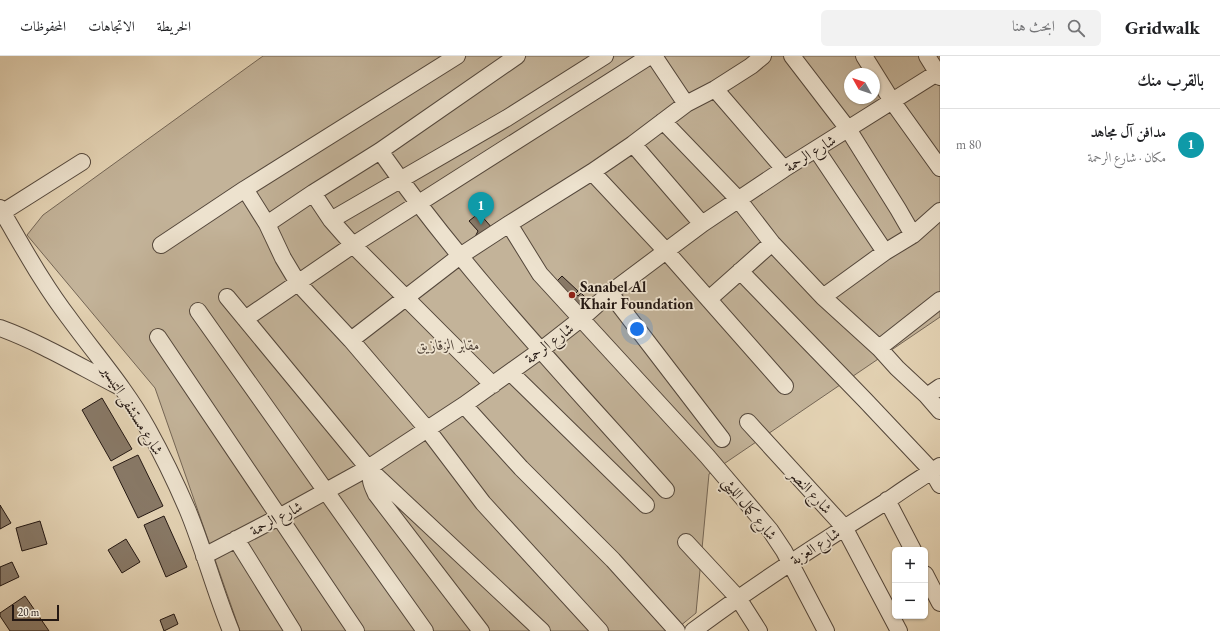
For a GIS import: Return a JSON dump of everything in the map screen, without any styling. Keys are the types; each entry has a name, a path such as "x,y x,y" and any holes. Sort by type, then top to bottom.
{"street":[{"path":"161,245 245,189 457,56"},
{"path":"267,224 380,151 517,56"},
{"path":"331,220 507,118 605,56"},
{"path":"245,319 353,245 650,56"},
{"path":"654,56 686,104"},
{"path":"351,340 460,256 592,172 686,104 715,89 751,66 763,56"},
{"path":"792,56 848,129 913,235"},
{"path":"864,56 892,101 940,168"},
{"path":"926,56 939,74"},
{"name":"شارع الرحمة","path":"204,556 370,470 541,350 582,318 610,293 702,224 738,199 892,101 939,74"},
{"path":"715,89 784,170"},
{"path":"664,121 738,199 772,243 823,297 878,348 897,368 934,392 940,411"},
{"path":"632,144 702,224"},
{"path":"816,150 885,252"},
{"path":"380,151 400,180 460,256 541,350 666,490"},
{"path":"1,210 82,162"},
{"path":"592,172 666,251 785,386"},
{"path":"245,189 267,224 283,258 298,283 351,340 427,429 483,503 600,631"},
{"path":"313,193 331,220 353,245 493,385"},
{"name":"شارع مستشفى التيسير","path":"1,210 45,285 122,389 147,428 169,469 188,512 231,631"},
{"path":"823,297 885,252 913,235 939,214"},
{"name":"شارع كمال الليثي","path":"509,224 540,274 707,456 770,530 790,562 826,631"},
{"path":"709,299 772,243"},
{"path":"740,271 865,400 936,469 940,485"},
{"path":"610,293 722,439"},
{"path":"227,297 370,470 542,631"},
{"path":"878,348 940,300"},
{"path":"198,312 426,631"},
{"path":"0,328 52,351 122,389"},
{"path":"158,337 356,631"},
{"path":"510,372 646,505"},
{"path":"464,405 521,468 613,560 677,631"},
{"name":"شارع النصر","path":"748,422 844,527 899,631"},
{"name":"شارع العزبة","path":"693,631 790,562 936,469"},
{"path":"370,470 370,480 376,494 481,631"},
{"path":"887,500 911,547"},
{"path":"236,539 293,631"},
{"path":"686,542 738,598 759,631"},
{"path":"928,580 940,602"}],"green space":[{"name":"مقابر الزقازيق","path":"263,56 940,56 940,317 709,474 696,613 674,631 240,631 155,388 27,235 43,215"}],"building":[{"path":"479,213 493,229 479,241 475,237 478,231 469,221"},
{"name":"Sanabel Al Khair Foundation","path":"562,276 578,291 575,294 578,296 581,293 592,304 582,315 552,286"},
{"path":"102,398 132,449 111,461 82,410"},
{"path":"138,455 163,506 138,518 113,467"},
{"path":"0,505 11,523 0,529"},
{"path":"164,516 187,567 166,577 144,525"},
{"path":"40,521 47,544 22,551 16,528"},
{"path":"126,539 140,562 122,573 108,550"},
{"path":"12,562 19,577 0,586 0,567"},
{"path":"25,596 49,631 10,631 0,616 0,613"},
{"path":"174,614 178,624 164,631 160,620"}],"place":[{"name":"مدافن آل مجاهد","path":"481,225"},
{"name":"Sanabel Al Khair Foundation","path":"572,295"}]}
